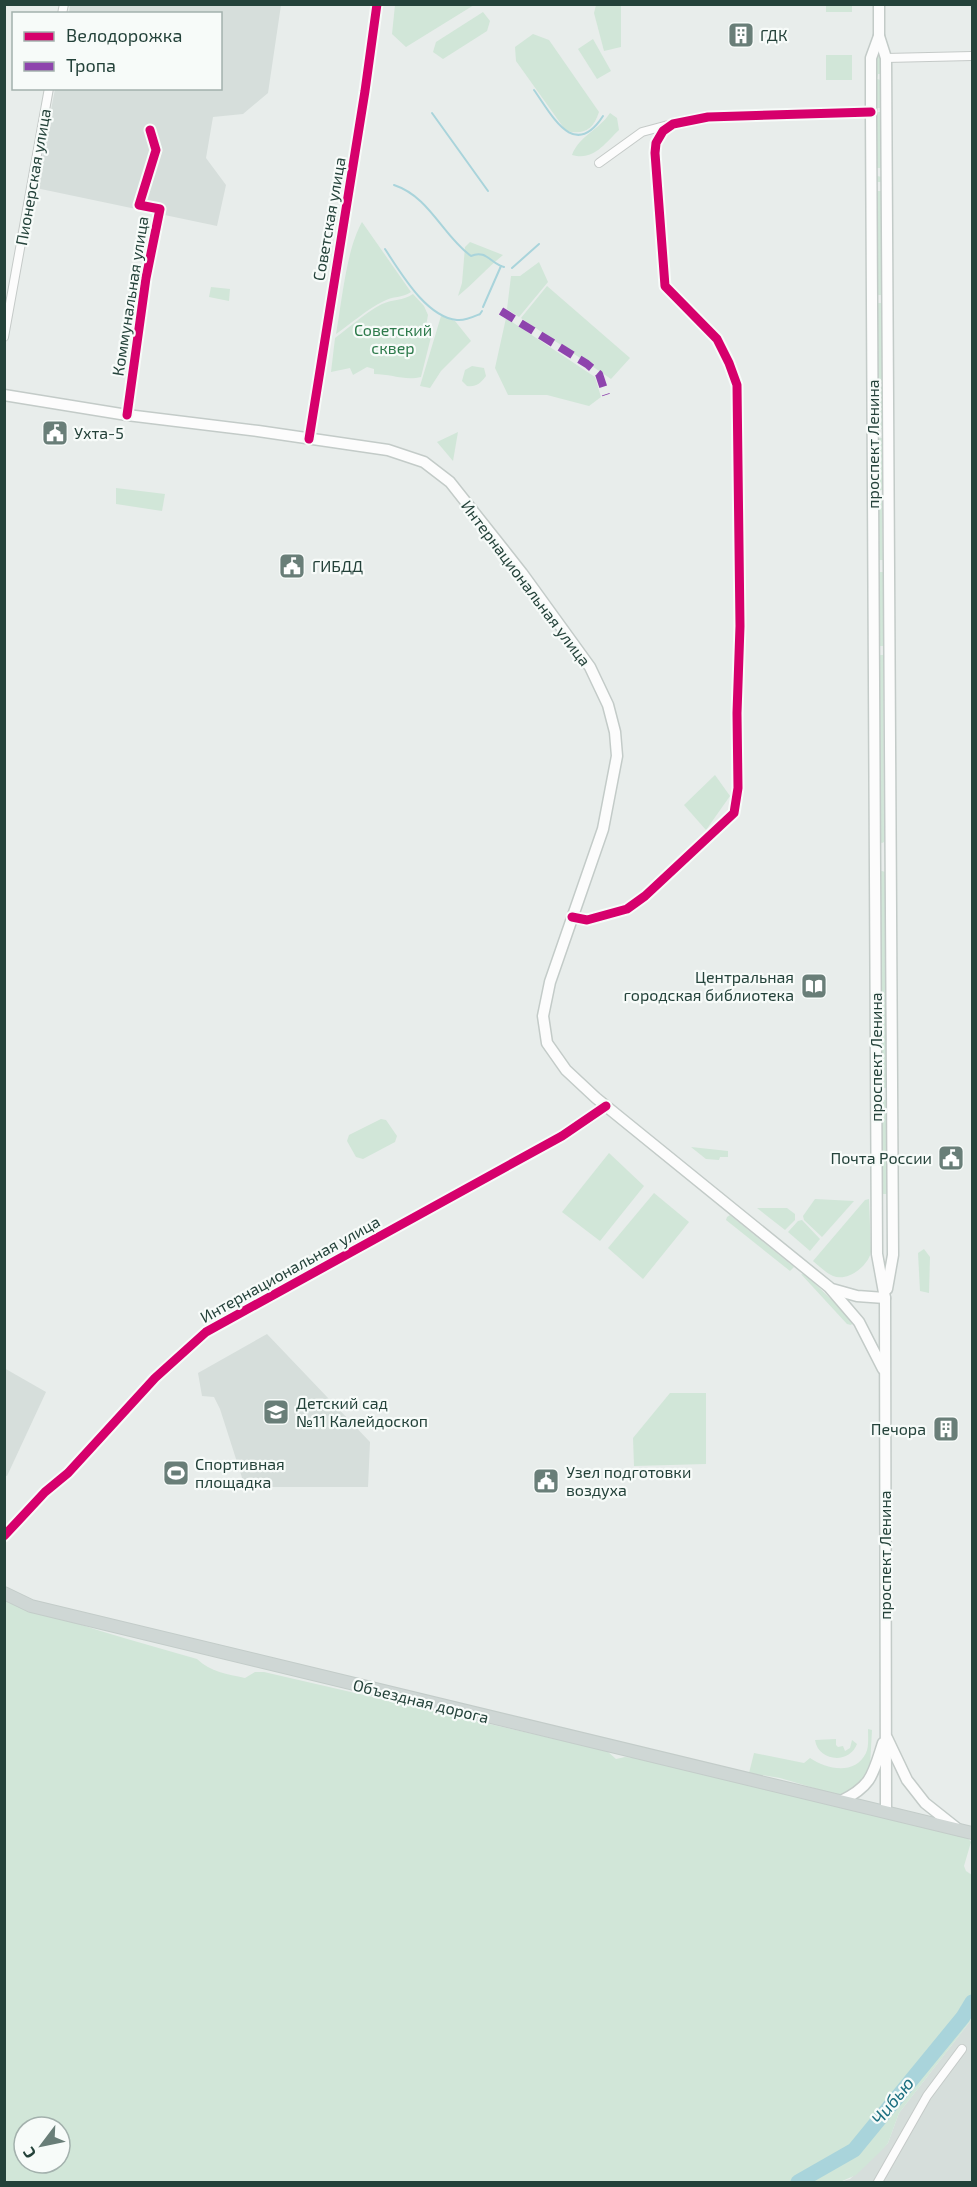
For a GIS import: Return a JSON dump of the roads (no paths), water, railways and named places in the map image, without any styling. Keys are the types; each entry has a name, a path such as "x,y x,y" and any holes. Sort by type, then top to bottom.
{"main road":[{"name":"проспект Ленина","path":"879,4 879,36 886,58 892,1254 885,1298 886,1812"},
{"name":"проспект Ленина","path":"879,36 872,58 871,112 877,1254 885,1298"},
{"name":"Интернациональная улица","path":"4,395 127,415 388,450 424,462 450,482 522,573 590,667 608,705 615,732 617,756 603,829 550,982 543,1016 547,1043 566,1070 606,1107 830,1287 860,1322 885,1374"},
{"path":"875,852 890,853"},
{"name":"Интернациональная улица","path":"830,1287 857,1296 885,1298"},
{"name":"Объездная дорога","path":"4,1593 31,1606 972,1833"},
{"path":"841,1801 856,1794 866,1785 873,1774 886,1735"},
{"path":"886,1735 907,1780 925,1803 959,1830"}],"street":[{"name":"Советская улица","path":"309,439 364,99 377,4"},
{"path":"886,58 972,56"},
{"name":"Пионерская улица","path":"4,337 49,90"},
{"path":"599,163 642,132 708,117 871,112"},
{"path":"572,917 587,920 627,909 645,896 734,813 738,788 737,713 740,626 737,386 717,339 664,286 655,153 656,143 663,131 673,124"},
{"name":"Коммунальная улица","path":"127,415 146,278 160,209 139,205 156,150 150,130"},
{"name":"Интернациональная улица","path":"4,1536 45,1492 68,1473 155,1378 206,1332 562,1136 606,1107"},
{"path":"878,2182 927,2096 962,2049"}],"waterway":[{"path":"534,90 556,121 573,134 583,134 592,129 603,116"},
{"path":"432,113 488,191"},
{"path":"394,185 417,198 427,207 452,238 471,256 481,254 504,267"},
{"path":"512,268 539,244"},
{"path":"385,249 415,292 435,311 457,320 475,316 482,311"},
{"path":"483,307 501,266"},
{"name":"Чибью","path":"798,2182 854,2150 963,2017 972,2002"}],"place":[{"name":"ГДК","path":"741,35"},
{"name":"Ухта-5","path":"55,433"},
{"name":"ГИБДД","path":"292,566"},
{"name":"Центральная городская библиотека","path":"814,986"},
{"name":"Почта России","path":"951,1158"},
{"name":"Детский сад №11 Калейдоскоп","path":"276,1412"},
{"name":"Печора","path":"946,1429"},
{"name":"Спортивная площадка","path":"176,1473"},
{"name":"Узел подготовки воздуха","path":"546,1481"}],"park label":[{"name":"Советский сквер","path":"393,339"}]}
